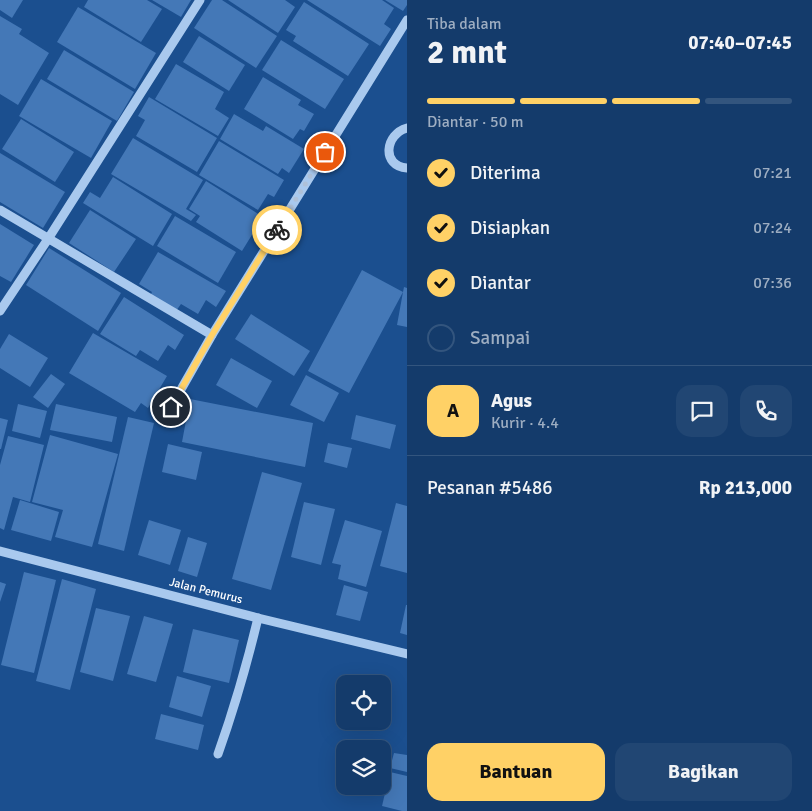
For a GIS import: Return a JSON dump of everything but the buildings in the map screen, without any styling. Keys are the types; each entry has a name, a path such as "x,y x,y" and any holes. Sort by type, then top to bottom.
{"street":[{"path":"0,311 200,0"},
{"path":"171,407 212,335 407,20"},
{"path":"407,128 398,132 392,138 389,153 390,158 397,165 407,168"},
{"path":"0,210 212,335"},
{"name":"Jalan Pemurus","path":"0,551 258,618 407,654"},
{"path":"218,754 232,715 258,618"}],"way so far":[{"path":"277,230 325,152"}],"route":[{"path":"171,407 212,335 277,230"}]}
